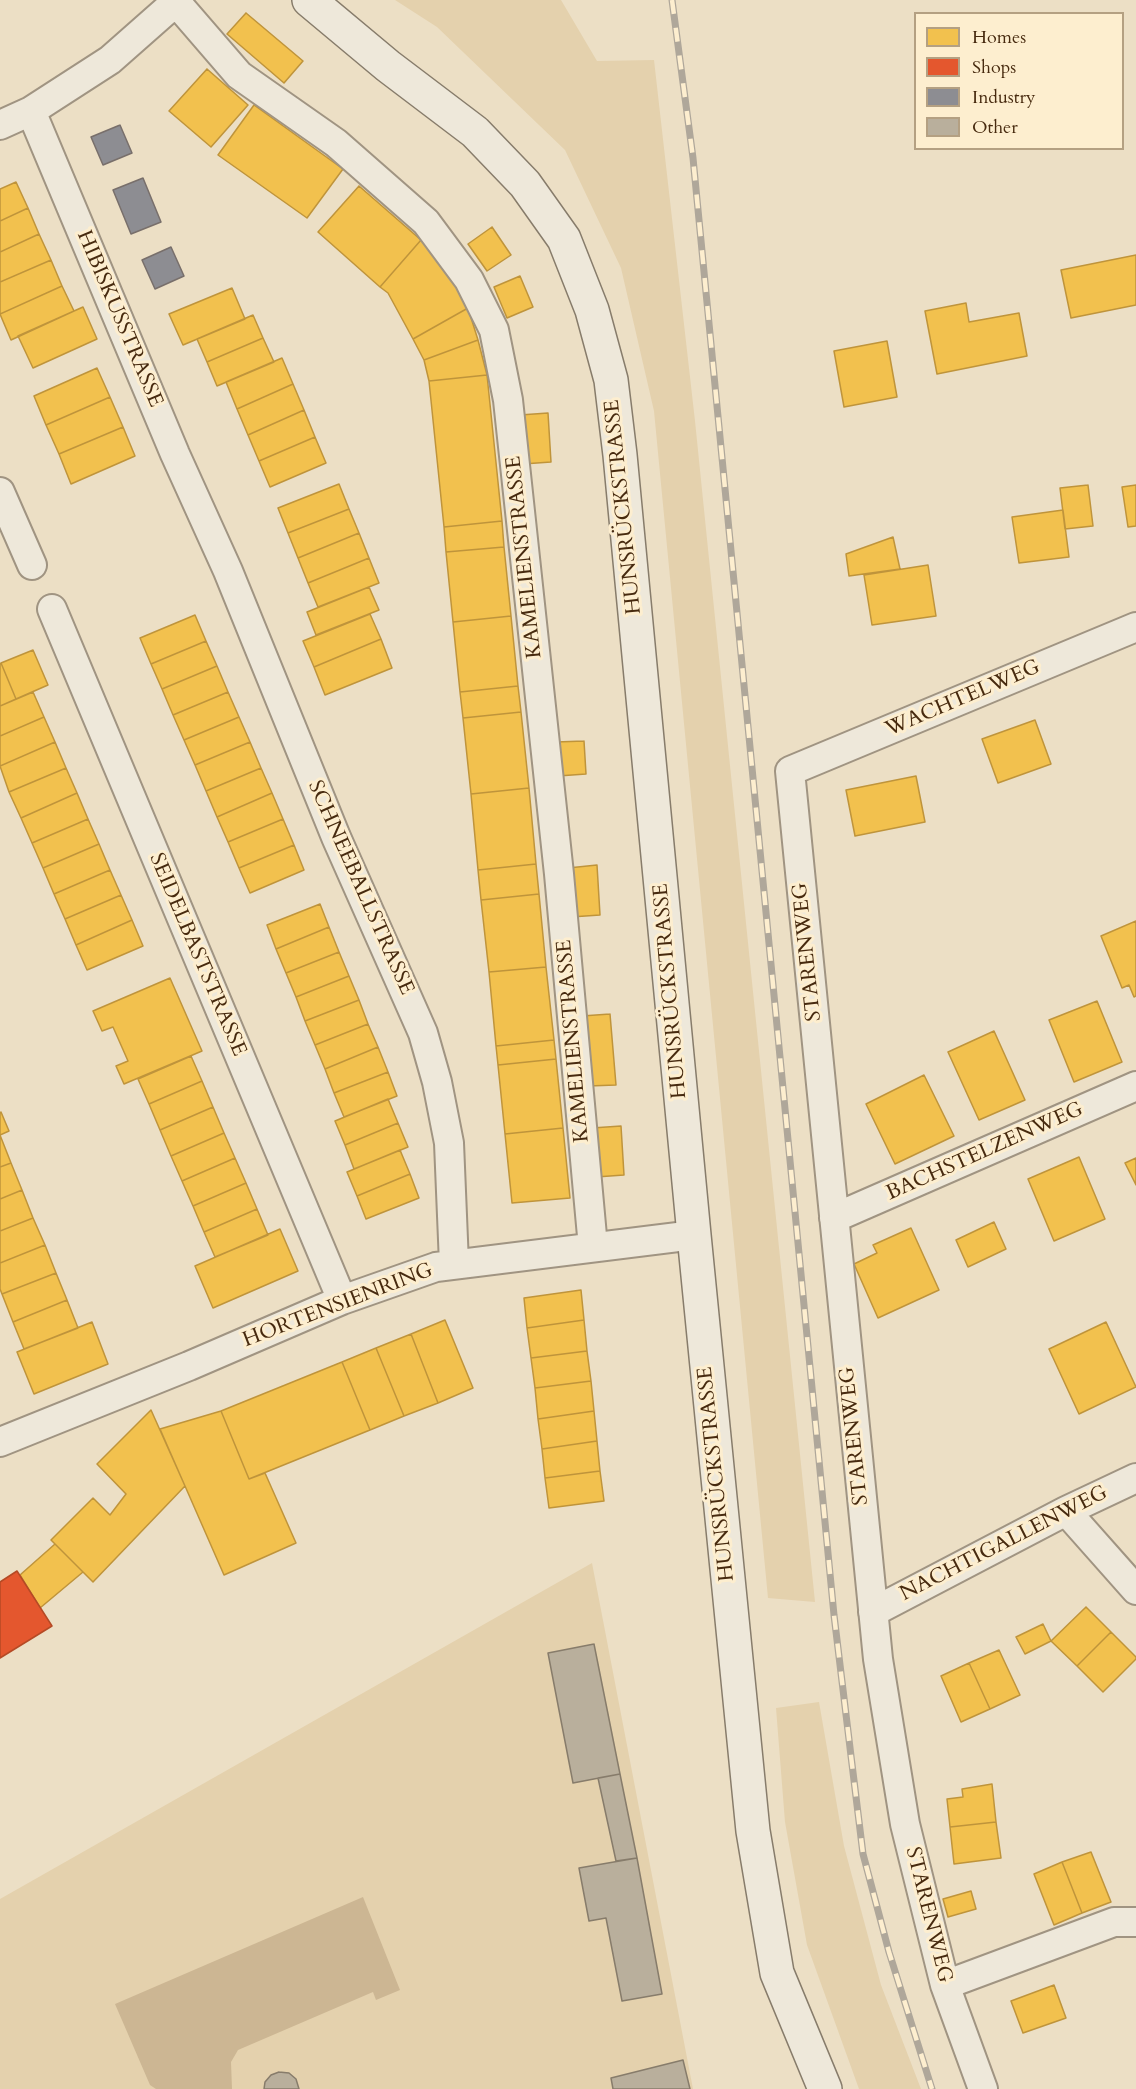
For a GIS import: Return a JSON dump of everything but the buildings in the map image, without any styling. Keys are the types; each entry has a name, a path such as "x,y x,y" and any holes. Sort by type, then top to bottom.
{"main road":[{"name":"HUNSRÜCKSTRASSE","path":"309,0 387,66 475,132 525,184 564,239 592,310 611,380 753,1831 777,1973 825,2089"}],"street":[{"path":"0,125 31,111 110,60 177,1"},
{"name":"KAMELIENSTRASSE","path":"177,1 239,75 336,143 426,222 469,280 494,330 508,400 557,850 593,1247"},
{"name":"HIBISKUSSTRASSE","path":"31,111 208,527"},
{"path":"0,492 32,565"},
{"name":"SCHNEEBALLSTRASSE","path":"208,527 336,837 423,1033 449,1143 454,1264"},
{"name":"SEIDELBASTSTRASSE","path":"52,609 342,1300"},
{"name":"WACHTELWEG","path":"790,771 1136,627"},
{"name":"STARENWEG","path":"790,771 873,1612 905,1824 945,1985 982,2089"},
{"name":"BACHSTELZENWEG","path":"834,1218 1136,1086"},
{"name":"HORTENSIENRING","path":"2,1435 189,1366 342,1300 436,1267 693,1235"},
{"name":"NACHTIGALLENWEG","path":"873,1612 1066,1511 1136,1478"},
{"path":"1066,1511 1136,1590"},
{"path":"945,1985 1114,1922 1136,1922"}],"shaded area":[{"path":"395,0 561,0 597,61 654,60 695,421 815,1602 768,1598 654,411 621,268 565,150 437,27"},
{"path":"592,1563 693,2089 0,2089 0,1899"},
{"path":"819,1702 844,1846 881,1985 921,2089 859,2089 807,1945 785,1822 776,1708"},
{"path":"363,1897 400,1990 376,2000 373,1992 238,2050 231,2062 232,2089 156,2089 150,2085 115,2004"}],"railway":[{"path":"672,0 693,158 834,1615 863,1854 889,1952 932,2089"}]}
